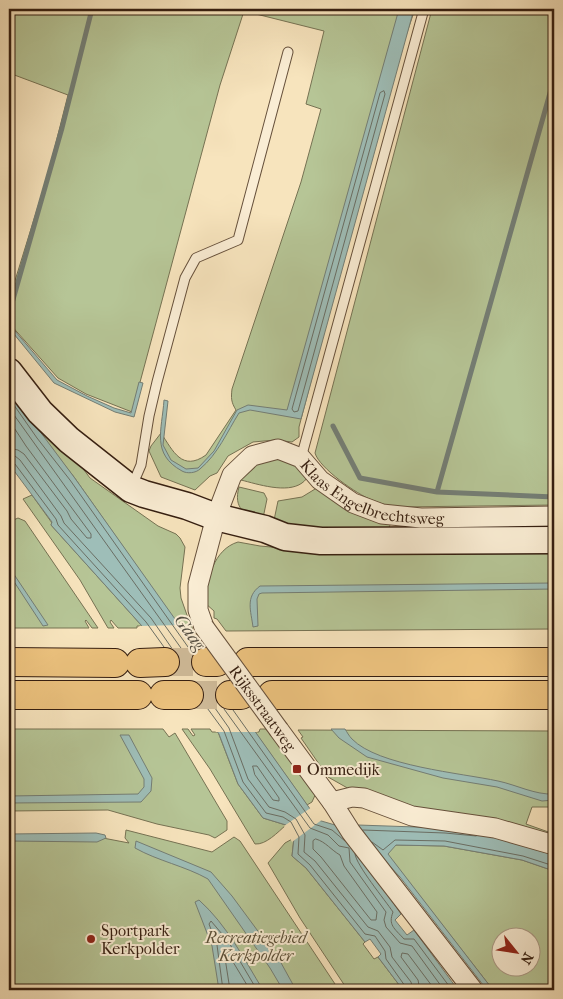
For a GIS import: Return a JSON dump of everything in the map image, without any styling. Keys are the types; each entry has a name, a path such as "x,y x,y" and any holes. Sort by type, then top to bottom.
{"highway":[{"path":"9,662 140,662"},
{"path":"248,662 554,662"},
{"path":"9,695 163,695"},
{"path":"272,695 554,695"}],"main road":[{"path":"9,372 40,412 69,440 137,492 188,506 215,523"},
{"name":"Klaas Engelbrechtsweg","path":"215,523 265,529 285,537 322,541 554,540"}],"street":[{"name":"Klaas Engelbrechtsweg","path":"215,523 232,475 252,456 278,449 302,458 320,480 353,503 382,514 421,518 554,516"},
{"name":"Rijksstraatweg","path":"215,523 198,585 198,610 204,627 332,802 365,851 472,990"},
{"path":"332,802 352,797 364,798 412,816 495,828 554,845"}],"lane":[{"path":"302,458 424,9"},
{"path":"137,492 149,416 185,278 196,258 238,240 288,52"}],"green space":[{"path":"9,9 415,9 386,94 299,427 299,437 292,442 275,440 253,442 228,456 217,473 210,476 195,490 161,477 149,451 161,433 179,457 184,460 198,460 206,455 236,410 232,400 232,389 301,182 321,109 306,104 324,31 244,11 220,85 132,412 86,394 58,378 9,323 9,300 48,174 68,95 9,73"},
{"path":"432,9 554,9 554,505 399,507 379,503 349,487 331,473 315,453"},
{"path":"41,435 52,436 72,454 90,478 158,526 176,534 180,538 185,547 180,588 181,598 193,629 179,626 74,477"},
{"path":"268,458 284,459 310,474 302,483 288,488 263,486 241,480 251,466"},
{"path":"320,486 391,522 388,531 317,531 273,525 278,501 302,497"},
{"path":"239,487 264,493 267,499 262,523 250,517 239,506"},
{"path":"32,495 52,523 51,525 142,626 137,626 137,628 118,628 111,620 110,622 114,628 108,628 80,580 23,499"},
{"path":"18,518 25,521 98,628 92,628 86,620 89,628 9,628 9,522"},
{"path":"238,542 315,551 554,550 554,629 226,631 217,619 214,618 214,611 205,603 207,585 217,558 223,551"},
{"path":"9,729 163,729 169,737 175,733 227,821 227,830 215,838 108,810 9,811"},
{"path":"182,729 188,729 193,736 195,735 191,729 210,729 212,732 218,732 238,784 263,818 286,825 268,840 255,844 210,769"},
{"path":"260,729 266,729 271,733 316,793 312,802 307,805 255,732 259,732"},
{"path":"298,730 554,731 554,807 532,807 526,824 554,834 554,843 413,812 351,790 328,777 301,738 303,737"},
{"name":"Recreatiegebied Kerkpolder","path":"126,830 212,852 234,837 240,841 339,990 9,990 9,839 103,838 129,843 125,838"},
{"path":"294,838 292,856 306,868 365,942 363,944 374,959 378,957 403,990 348,990 300,918 268,863 285,843"},
{"path":"396,845 444,846 522,860 554,871 554,990 493,990 387,854"}],"water":[{"path":"399,9 414,9 301,419 250,410 239,413 217,450 206,463 196,471 184,472 172,464 162,449 161,431 164,400 168,401 163,445 171,460 186,469 198,468 214,451 237,410 248,405 287,410"},
{"path":"9,324 57,380 114,408 131,413 139,382 143,383 134,417 115,412 54,383 9,328"},
{"path":"9,390 74,477 318,820 335,825 346,837 358,825 445,828 493,833 554,851 554,871 522,860 444,846 396,845 388,854 493,990 487,990 400,877 372,847 384,889 401,914 395,920 407,935 414,930 458,990 403,990 378,957 381,954 370,939 365,942 306,868 292,856 294,838 286,825 263,818 238,784 219,734 142,626 51,525 52,522 9,464"},
{"path":"9,567 48,625 43,626 9,574"},
{"path":"554,583 554,589 262,593 259,594 257,599 258,626 253,627 250,610 252,595 260,586"},
{"path":"331,729 345,729 352,739 364,748 381,756 421,767 498,781 540,793 554,794 554,800 542,801 497,787 443,778 367,757 339,738"},
{"path":"120,735 129,735 152,778 151,791 141,802 9,803 9,796 138,794 144,787 144,779"},
{"path":"96,833 105,835 106,838 97,842 9,841 9,834"},
{"path":"136,841 211,872 232,896 280,961 296,990 283,990 270,968 208,879 135,848"},
{"path":"199,900 227,931 263,990 219,990 212,946 195,902"}],"pier":[{"path":"181,625 258,732 216,732 139,626"},
{"path":"312,807 320,818 323,819 292,842 284,826"}],"waterway":[{"path":"12,303 62,128 92,9"},
{"path":"437,492 554,79"},
{"path":"333,426 360,478 437,492 554,497"}],"tunnel":[{"path":"165,662 206,662"},
{"path":"189,695 230,695"}],"place":[{"name":"Ommedijk","path":"297,769"},
{"name":"Sportpark Kerkpolder","path":"91,939"}],"water label":[{"name":"Gaag","path":"190,632"}]}
